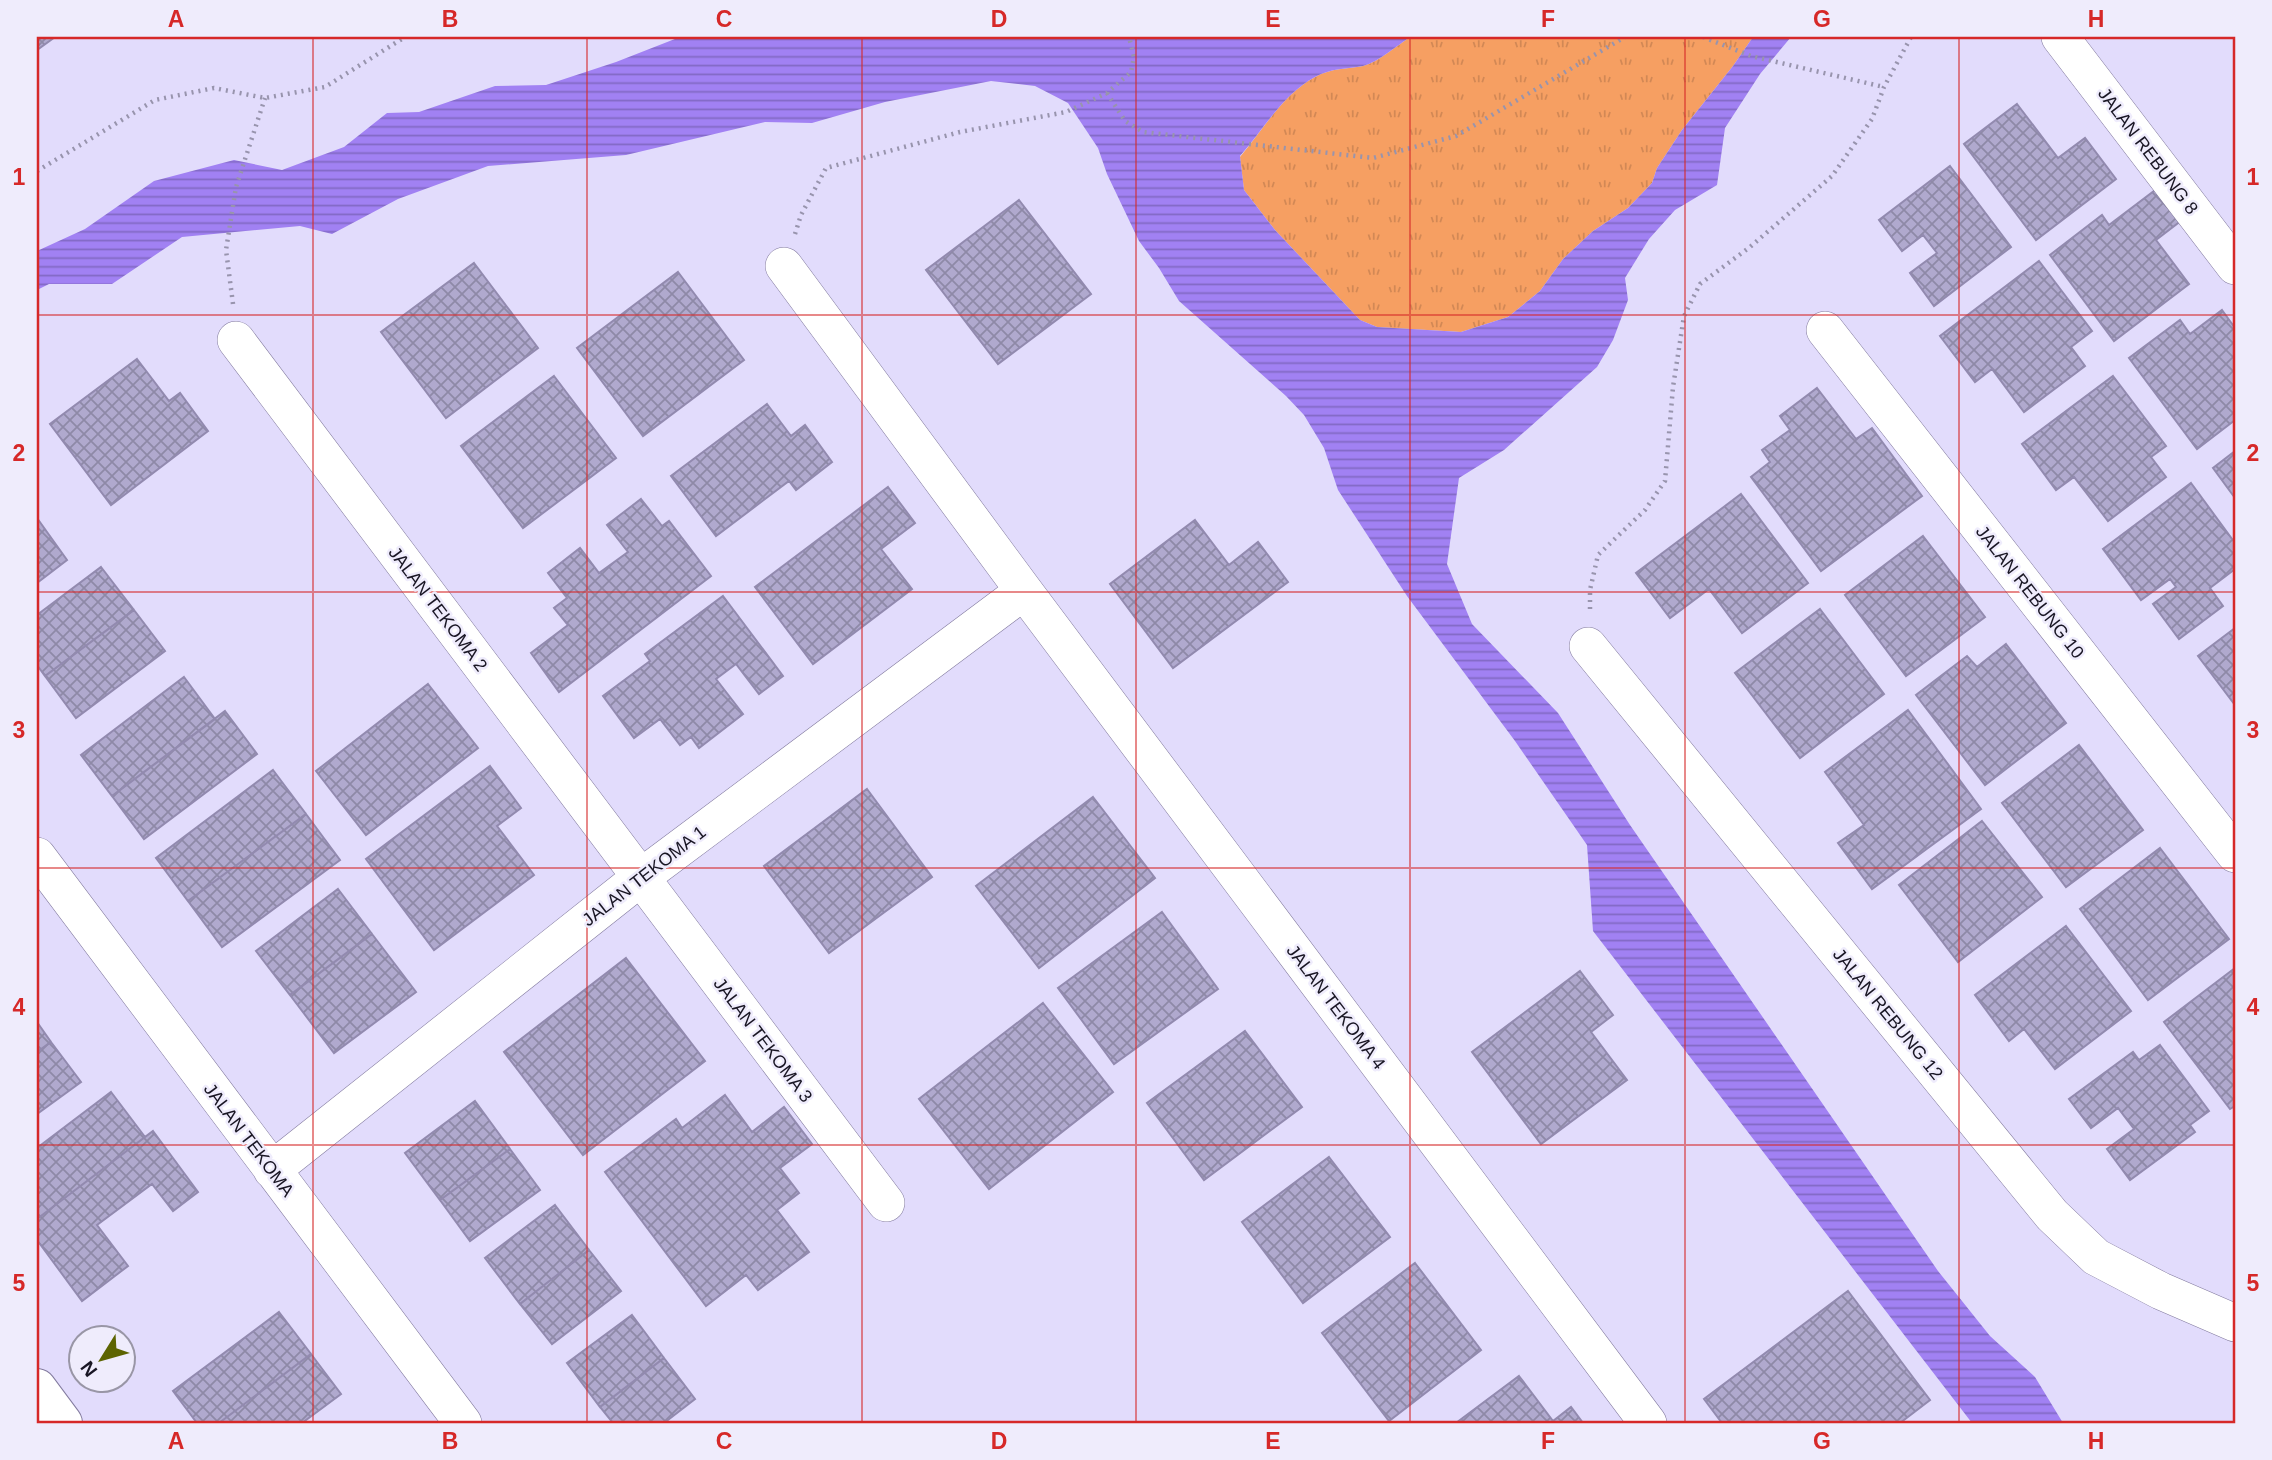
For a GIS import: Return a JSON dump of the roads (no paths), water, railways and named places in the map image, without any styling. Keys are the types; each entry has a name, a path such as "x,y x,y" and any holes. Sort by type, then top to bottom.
{"main road":[{"path":"37,1388 63,1423"}],"street":[{"name":"JALAN REBUNG 8","path":"2060,37 2235,266"},
{"name":"JALAN TEKOMA 4","path":"784,266 1024,591 1648,1423"},
{"name":"JALAN REBUNG 10","path":"1825,330 2235,853"},
{"name":"JALAN TEKOMA 2","path":"236,340 640,878"},
{"name":"JALAN TEKOMA 1","path":"272,1170 640,878 1024,591"},
{"name":"JALAN REBUNG 12","path":"1588,646 2052,1215 2096,1257 2161,1291 2235,1323"},
{"name":"JALAN TEKOMA","path":"37,856 463,1423"},
{"name":"JALAN TEKOMA 3","path":"640,878 886,1203"}]}
